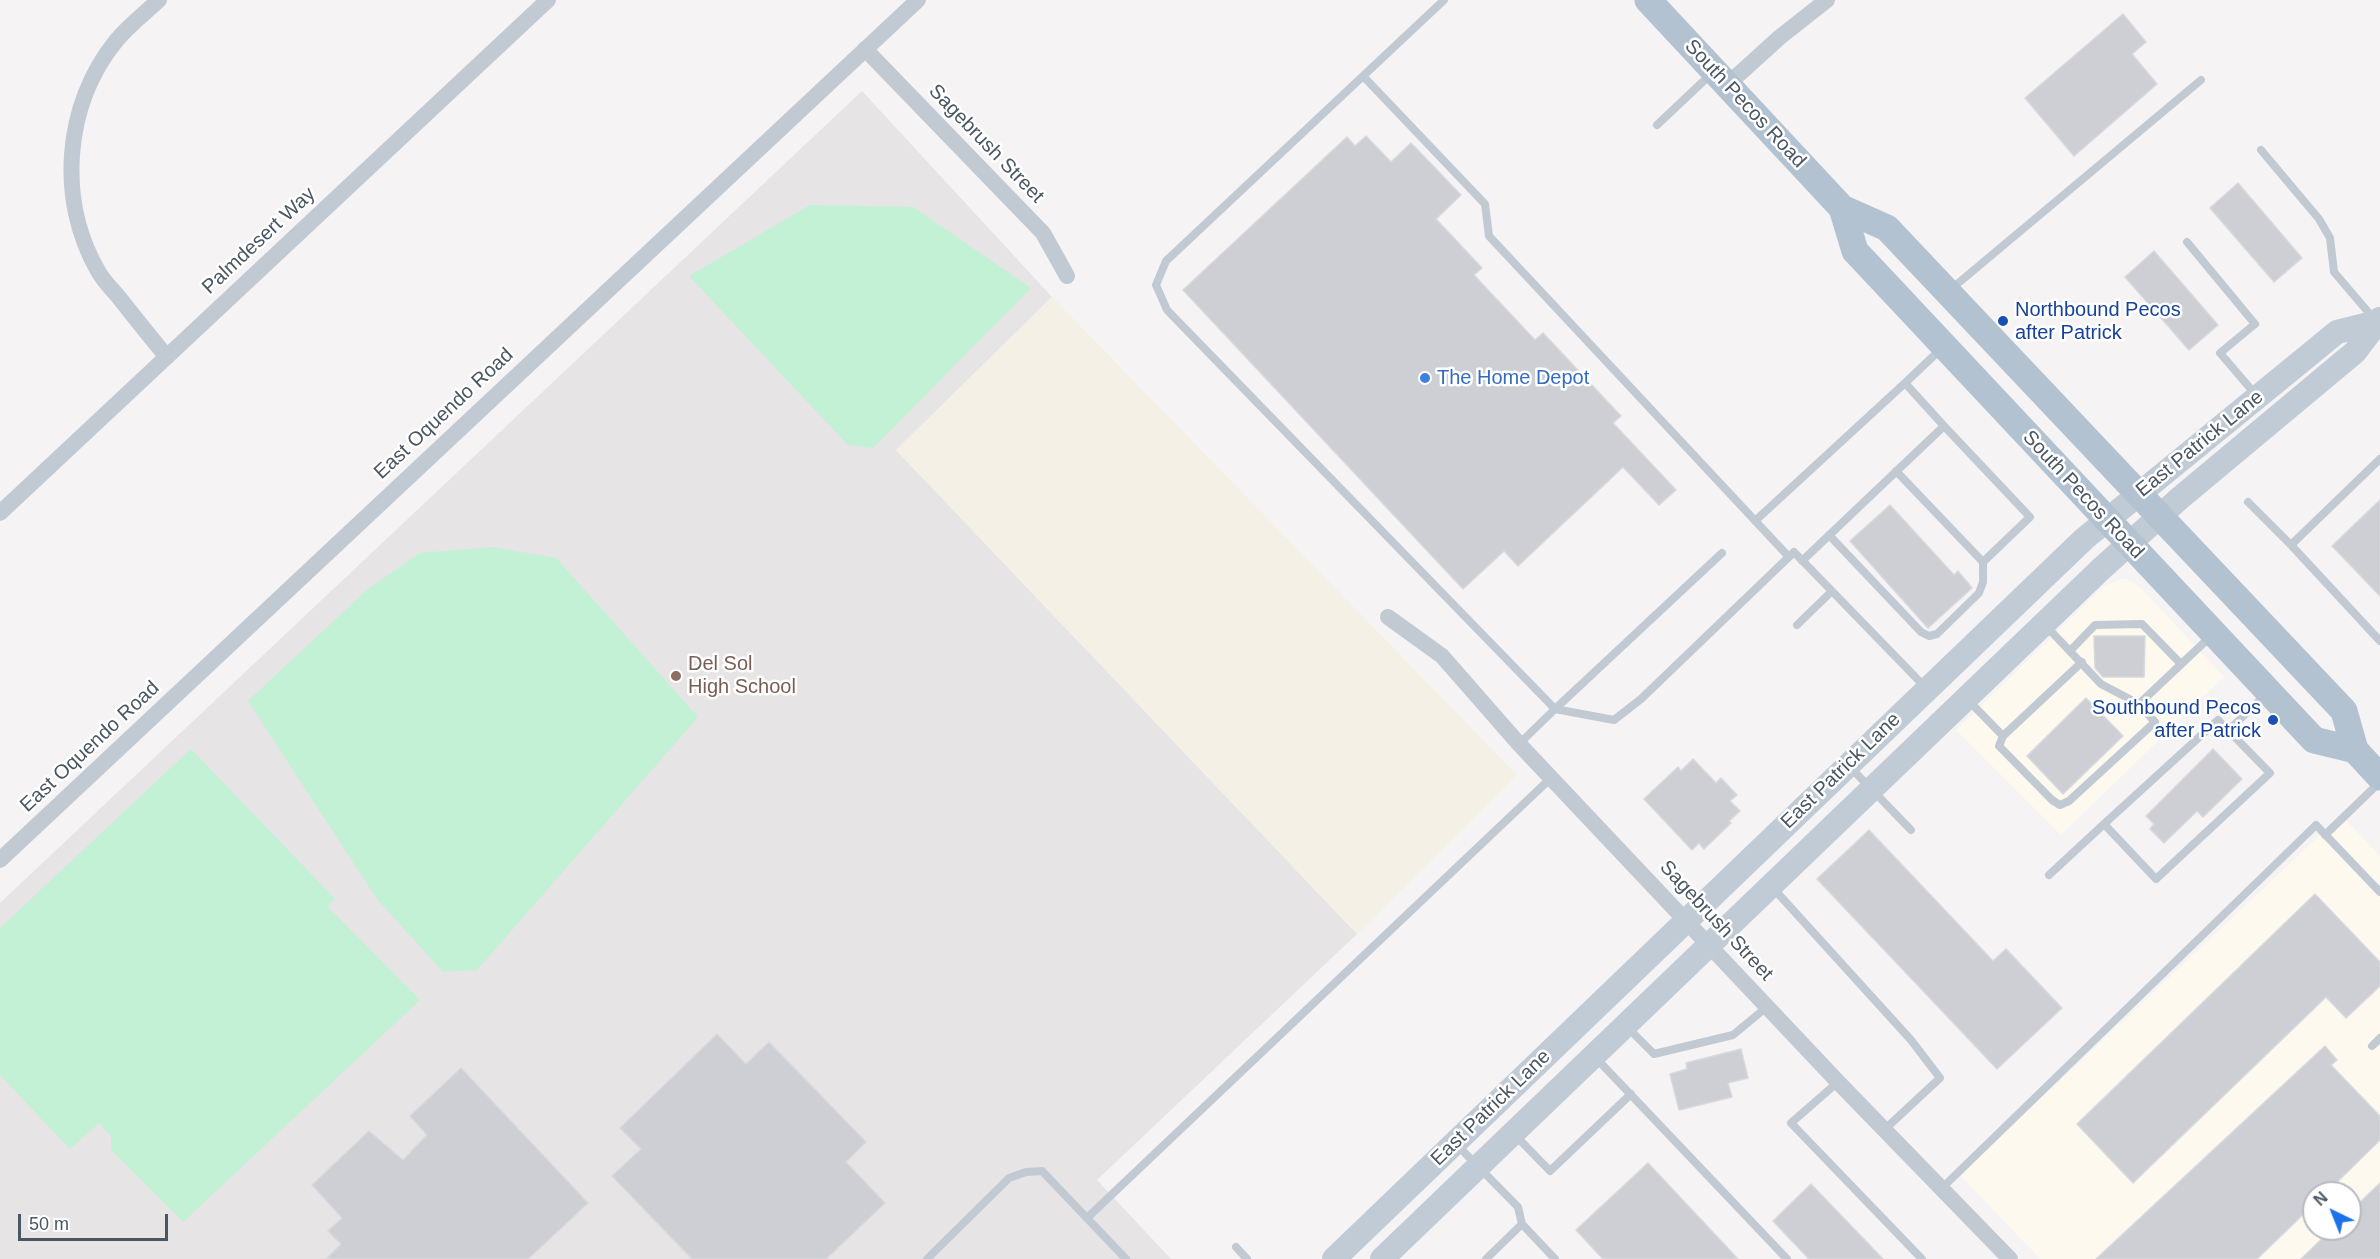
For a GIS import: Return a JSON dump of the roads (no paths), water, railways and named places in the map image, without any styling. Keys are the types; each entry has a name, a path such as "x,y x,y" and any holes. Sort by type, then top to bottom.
{"main road":[{"name":"South Pecos Road","path":"1648,0 1842,208 1887,228 2344,711 2374,768"},
{"name":"South Pecos Road","path":"1842,208 1855,251 2213,634 2314,740 2374,768"},
{"name":"East Patrick Lane","path":"1334,1259 2106,519 2337,332 2378,320"},
{"name":"East Patrick Lane","path":"1383,1259 2128,543 2355,352 2378,320"}],"street":[{"path":"159,0 117,40 94,74 80,110 71,153 72,193 81,236 99,273 166,357"},
{"name":"Palmdesert Way","path":"0,513 548,0"},
{"name":"East Oquendo Road","path":"0,860 918,0"},
{"path":"1721,78 1780,37 1827,0"},
{"name":"Sagebrush Street","path":"865,49 1043,233 1067,276"},
{"name":"Sagebrush Street","path":"1388,618 1442,656 1519,744 1838,1082 2010,1259"}],"lane":[{"path":"1444,0 1166,261 1156,285 1167,310 1555,709 1614,720 1641,699 1794,552 1927,689"},
{"path":"1363,76 1485,204 1489,236 1789,557"},
{"path":"1657,125 1721,78"},
{"path":"1947,292 2201,80"},
{"path":"2261,150 2319,219 2330,237 2334,272 2378,320"},
{"path":"2187,242 2255,324 2220,353 2258,398"},
{"path":"1755,521 1944,346"},
{"path":"1905,383 2030,517 1983,562"},
{"path":"1802,561 1944,426"},
{"path":"2291,545 2380,459"},
{"path":"1829,535 1921,632 1929,636 1937,634 1979,593 1983,582 1983,562 1896,471"},
{"path":"2248,502 2380,641"},
{"path":"1519,744 1722,553"},
{"path":"1797,626 1832,592"},
{"path":"2044,623 2082,662 2102,684 2139,704 2155,722 2069,801 2060,805 2052,800 1999,746 2003,736 2082,662"},
{"path":"2070,651 2095,625 2142,624 2181,664"},
{"path":"2139,704 2213,634"},
{"path":"2229,730 2269,692"},
{"path":"1967,698 2003,736"},
{"path":"2049,875 2104,824 2218,720 2270,773 2156,879 2104,824"},
{"path":"1848,765 1911,830"},
{"path":"2325,835 2374,768"},
{"path":"1087,1218 1552,777"},
{"path":"1942,1188 2316,825 2380,892"},
{"path":"1771,885 1896,1023 1940,1078 1884,1130"},
{"path":"1625,1025 1654,1054 1733,1035 1768,1006"},
{"path":"2372,1046 2380,1038"},
{"path":"1594,1056 1787,1259"},
{"path":"1838,1082 1791,1124 1922,1259"},
{"path":"1513,1133 1550,1171 1631,1094"},
{"path":"1455,1143 1518,1207 1522,1224 1555,1259"},
{"path":"927,1259 1009,1178 1026,1172 1042,1171 1126,1259"},
{"path":"1486,1259 1522,1224"},
{"path":"1236,1247 1247,1259"}],"place":[{"name":"Northbound Pecos after Patrick","path":"2003,321"},
{"name":"The Home Depot","path":"1425,378"},
{"name":"Del Sol High School","path":"676,676"},
{"name":"Southbound Pecos after Patrick","path":"2273,720"}]}
